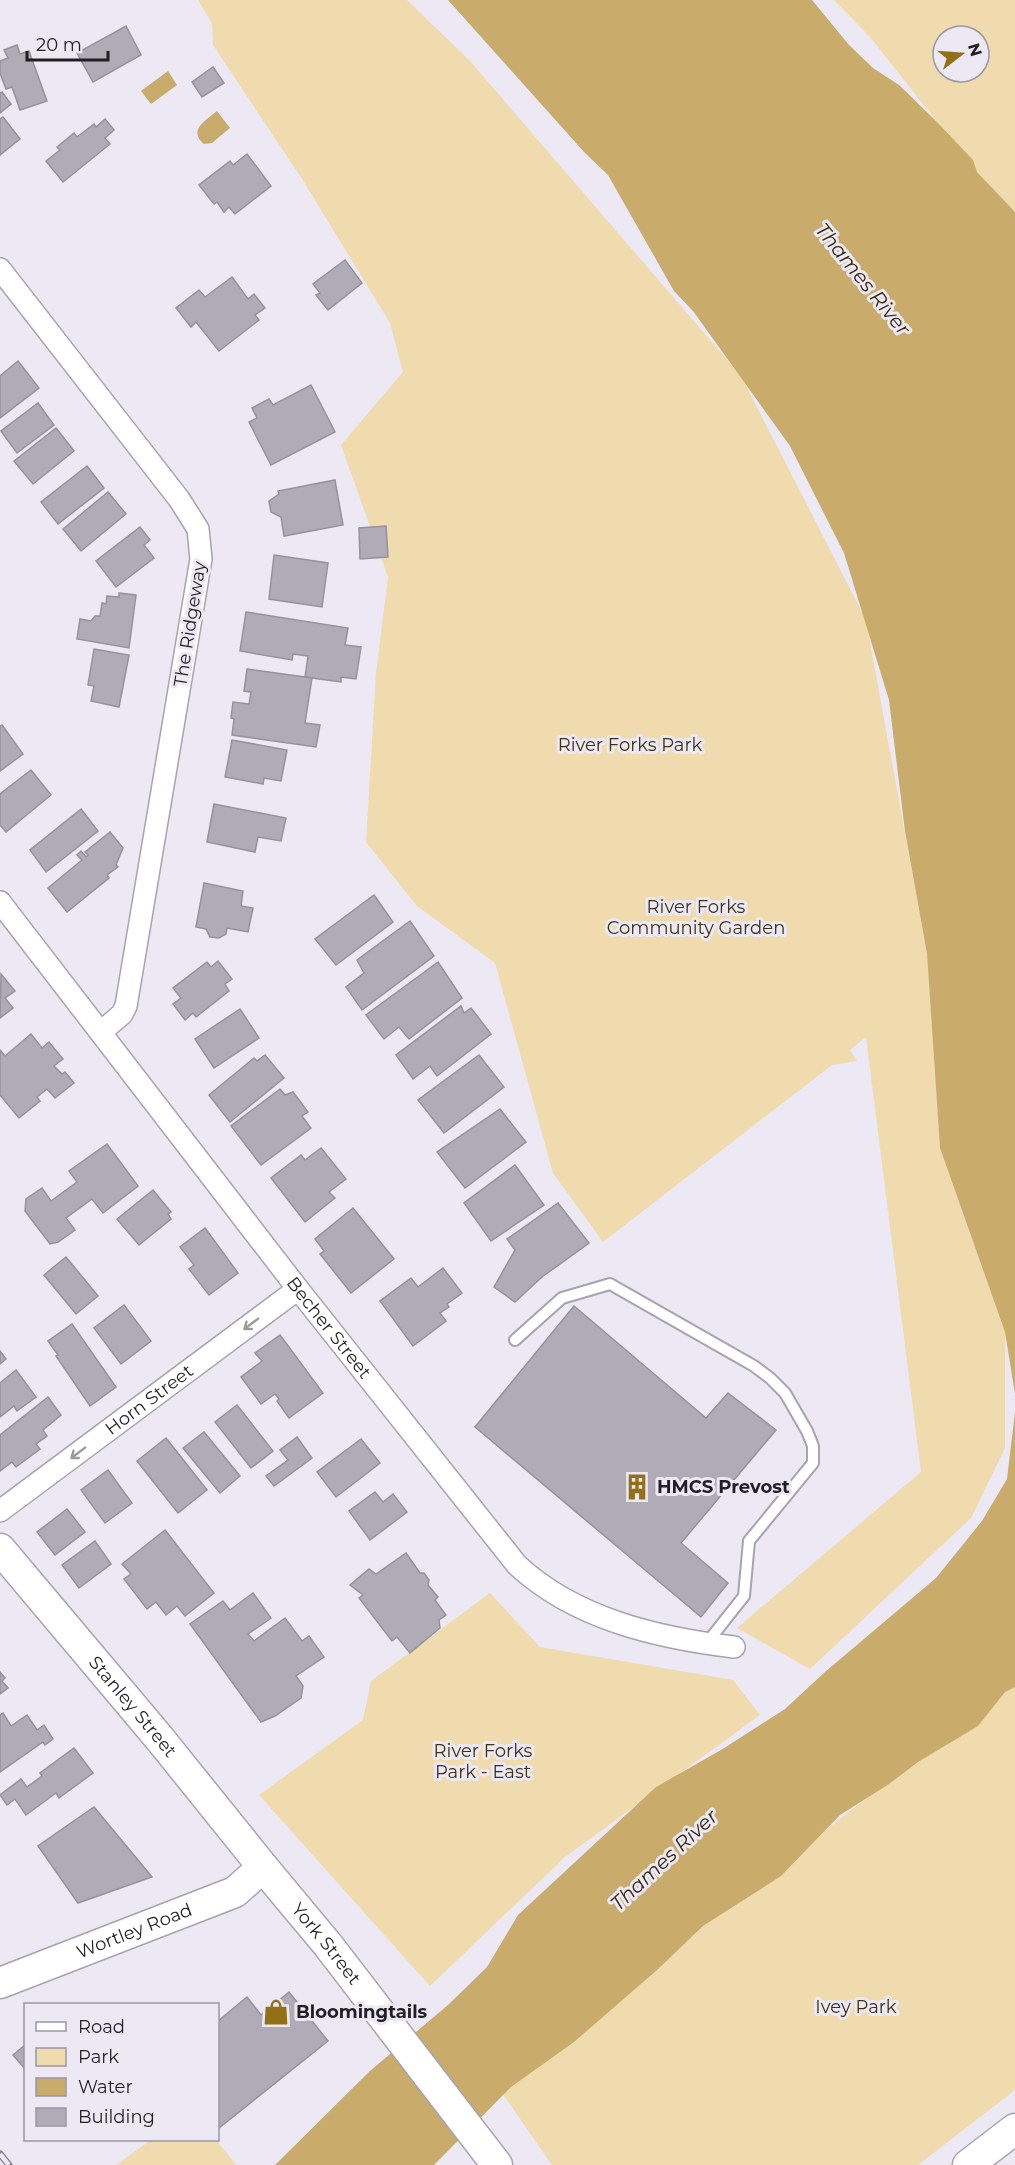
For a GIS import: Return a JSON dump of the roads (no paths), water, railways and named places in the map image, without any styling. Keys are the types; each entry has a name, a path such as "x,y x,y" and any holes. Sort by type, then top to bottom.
{"main road":[{"name":"Stanley Street","path":"0,1549 160,1739 262,1867"},
{"name":"Wortley Road","path":"0,1983 235,1892 262,1867"},
{"name":"York Street","path":"262,1867 328,1945 493,2159"},
{"path":"968,2165 1015,2128"}],"street":[{"name":"The Ridgeway","path":"0,268 179,500 198,529 201,559 126,1006 122,1014 101,1032"},
{"name":"Becher Street","path":"0,902 298,1289 503,1550 531,1578 564,1600 595,1615 635,1628 705,1644 734,1647"},
{"name":"Horn Street","path":"0,1511 298,1289"}],"lane":[{"path":"515,1340 562,1298 610,1284 754,1366 785,1393 813,1446 813,1463 749,1541 744,1596 705,1644"}],"water":[{"name":"Thames River","path":"448,0 812,0 849,45 873,68 899,85 936,121 973,160 977,172 1015,212 1015,1394 1005,1332 940,1148 927,954 905,831 889,700 844,553 790,446 693,311 674,291 608,175 585,153"},
{"path":"168,71 177,85 151,104 141,91"},
{"path":"217,111 230,128 212,143 204,144 199,139 198,130 203,122"},
{"name":"Thames River","path":"1015,1412 1015,1687 1005,1692 978,1726 918,1762 889,1784 840,1815 781,1876 703,1926 657,1970 574,2042 511,2087 434,2165 275,2165 370,2071 448,2005 487,1967 518,1915 656,1787 721,1750 785,1709 936,1578 982,1521 1007,1479"}],"railway":[{"path":"0,2154 9,2165"}],"place":[{"name":"HMCS Prevost","path":"637,1487"},
{"name":"Bloomingtails","path":"276,2012"}],"park label":[{"name":"River Forks Park","path":"630,745"},
{"name":"River Forks Community Garden","path":"696,917"},
{"name":"River Forks Park - East","path":"483,1761"},
{"name":"Ivey Park","path":"856,2007"}]}
